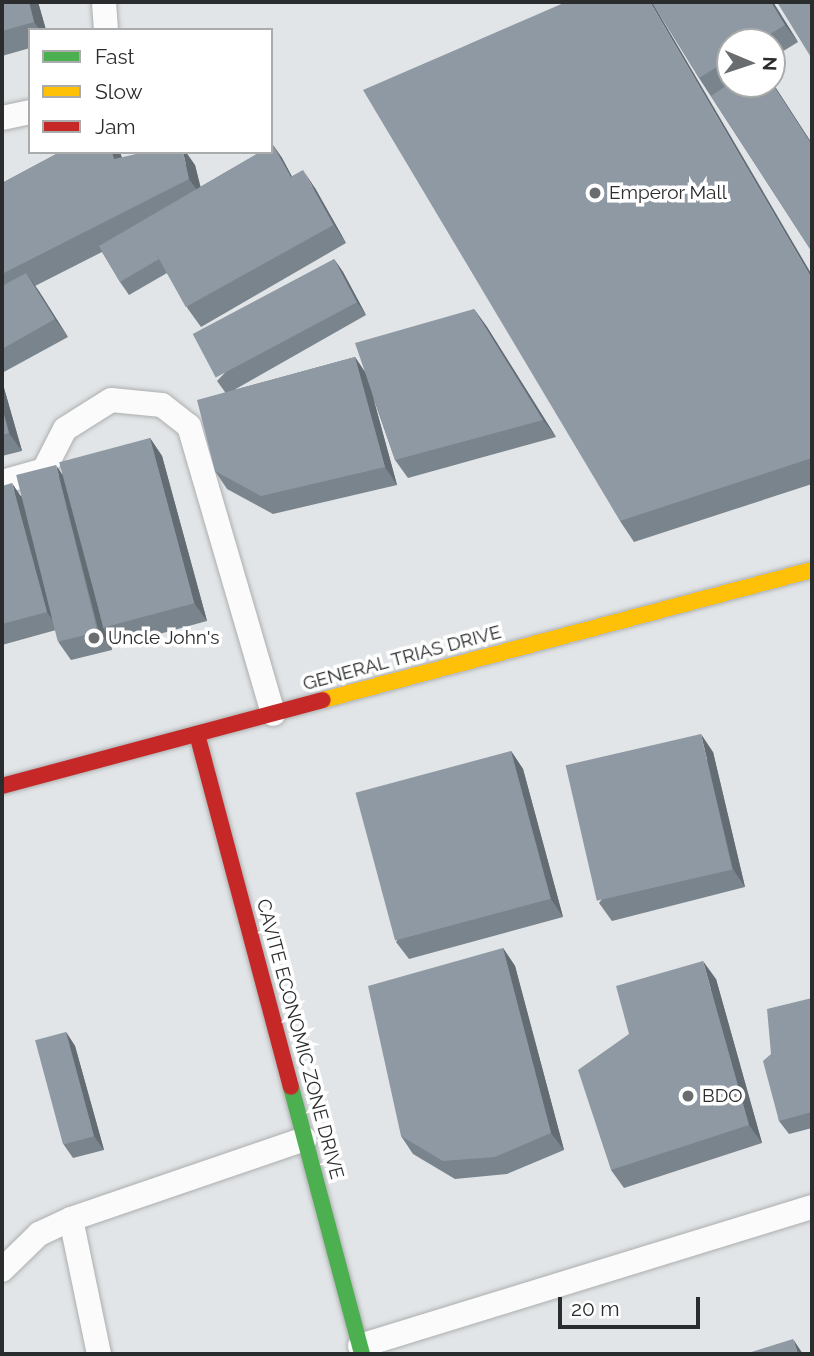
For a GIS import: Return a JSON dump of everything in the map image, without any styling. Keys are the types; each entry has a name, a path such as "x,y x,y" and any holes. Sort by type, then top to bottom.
{"main road":[{"name":"GENERAL TRIAS DRIVE","path":"2,786 812,570"},
{"name":"CAVITE ECONOMIC ZONE DRIVE","path":"197,734 361,1350"}],"lane":[{"path":"104,2 106,28"},
{"path":"2,118 28,112"},
{"path":"2,482 44,470 65,429 111,400 162,405 188,426 272,714"},
{"path":"2,1270 39,1234 71,1219 305,1139"},
{"path":"361,1350 812,1206"},
{"path":"71,1219 99,1354"}],"building":[{"path":"2,2 29,2 34,22 2,31"},
{"name":"Emperor Mall","path":"566,2 650,2 812,279 812,458 620,521 363,90"},
{"path":"652,2 771,2 785,25 780,28 716,28 716,68 699,78"},
{"path":"777,2 812,2 812,59"},
{"path":"716,93 716,98 782,98 812,145 812,252 711,96"},
{"path":"273,145 291,177 157,256 159,259 120,282 99,246 257,154 273,154"},
{"path":"56,154 113,154 114,159 136,154 183,154 189,179 2,274 2,183"},
{"path":"303,170 334,225 186,307 155,252"},
{"path":"334,259 357,302 216,377 193,334"},
{"path":"26,273 55,319 2,349 2,286"},
{"path":"474,309 543,420 395,460 355,343"},
{"path":"355,357 385,467 261,496 215,471 197,400"},
{"path":"2,407 9,433 2,435"},
{"path":"150,438 194,603 103,628 59,462"},
{"path":"56,465 98,632 58,642 16,475"},
{"path":"12,483 47,612 2,624 2,486"},
{"path":"701,734 732,869 597,901 566,765"},
{"path":"511,751 551,899 395,940 355,793"},
{"path":"503,948 551,1133 495,1157 443,1161 401,1136 368,986"},
{"path":"703,961 749,1125 611,1170 578,1070 629,1034 616,986"},
{"path":"812,998 812,1112 779,1121 763,1061 771,1054 767,1009"},
{"path":"66,1032 94,1136 63,1145 35,1040"},
{"path":"793,1339 798,1354 745,1354"}],"traffic: fast":[{"path":"291,1087 362,1354"}],"traffic: slow":[{"path":"323,700 812,570"}],"traffic: jam":[{"path":"2,786 323,700"},
{"path":"197,734 291,1087"}],"place":[{"name":"Emperor Mall","path":"595,193"},
{"name":"Uncle John's","path":"94,638"},
{"name":"BDO","path":"688,1096"}]}
